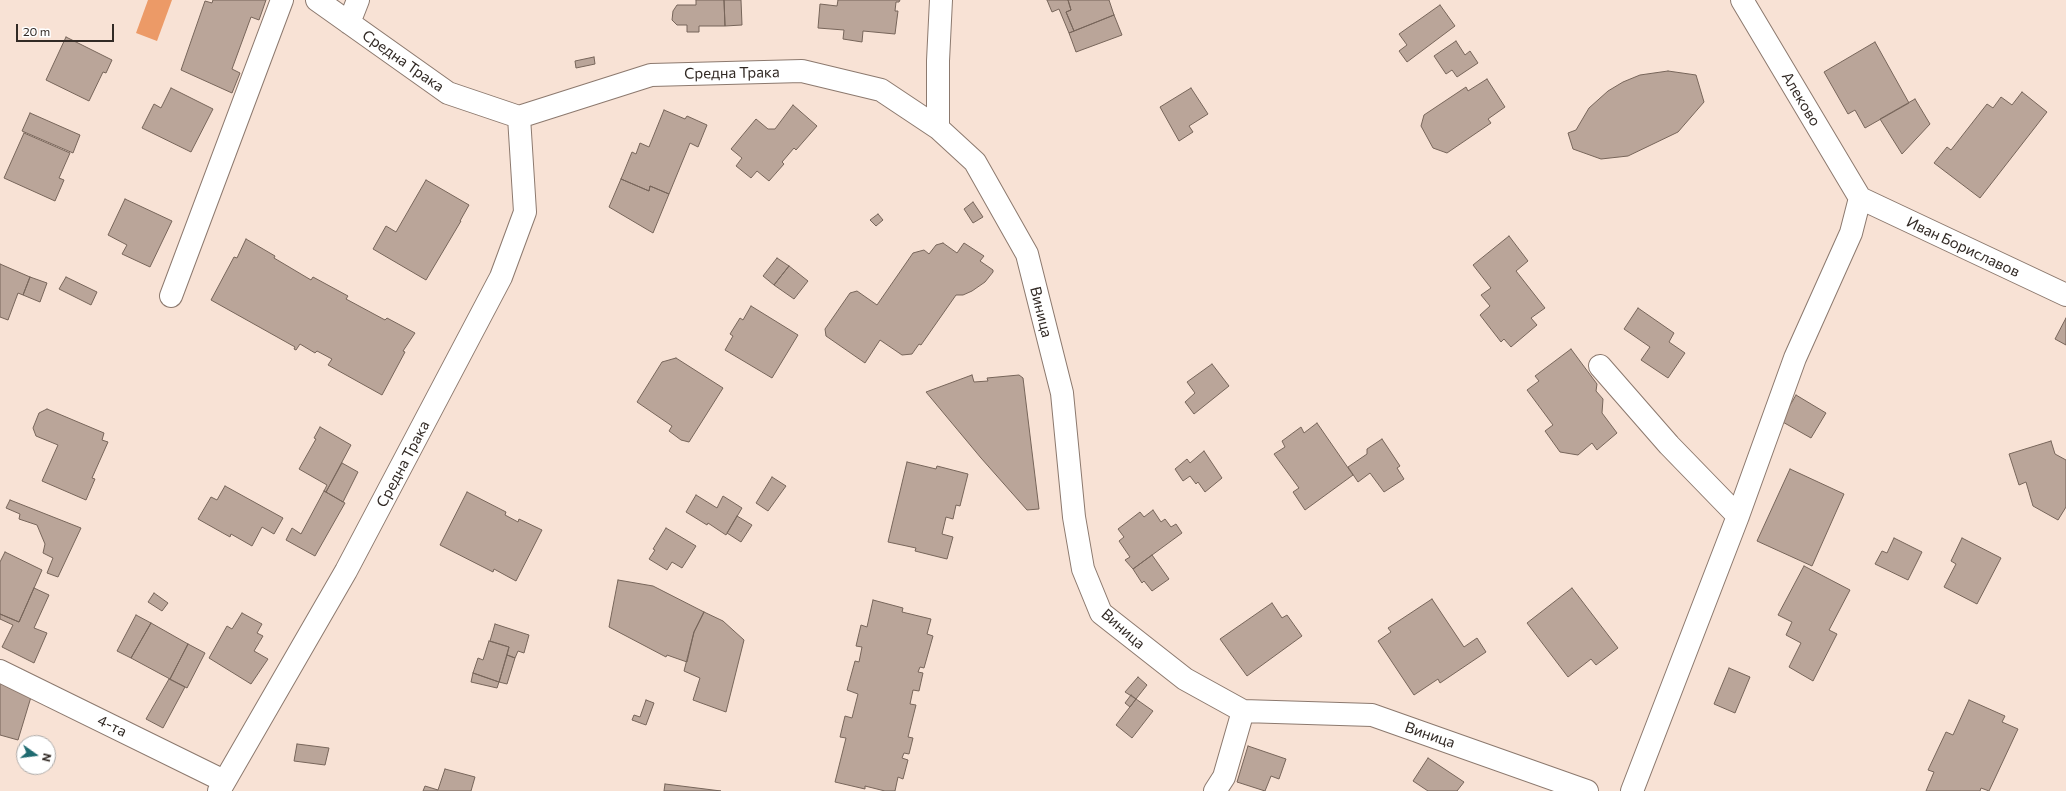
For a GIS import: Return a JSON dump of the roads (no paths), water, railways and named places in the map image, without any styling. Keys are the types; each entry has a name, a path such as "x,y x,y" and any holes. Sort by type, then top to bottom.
{"street":[{"path":"171,296 282,0"},
{"name":"Средна Трака","path":"317,0 448,93 519,117 651,75 802,71 881,90 938,128"},
{"path":"349,23 358,0"},
{"path":"938,128 938,61 941,0"},
{"name":"Алеково","path":"1742,0 1860,198"},
{"name":"Средна Трака","path":"221,786 346,571 501,276 525,212 519,117"},
{"name":"Виница","path":"938,128 975,162 1027,254 1062,394 1074,517 1083,569 1101,613 1185,679 1243,711 1372,715 1587,791"},
{"path":"1632,791 1738,516 1795,358 1852,233 1860,198"},
{"name":"Иван Бориславов","path":"1860,198 2066,295"},
{"path":"1600,366 1669,444 1738,516"},
{"name":"4-та","path":"0,671 221,786"},
{"path":"1215,791 1224,777 1243,711"}]}
